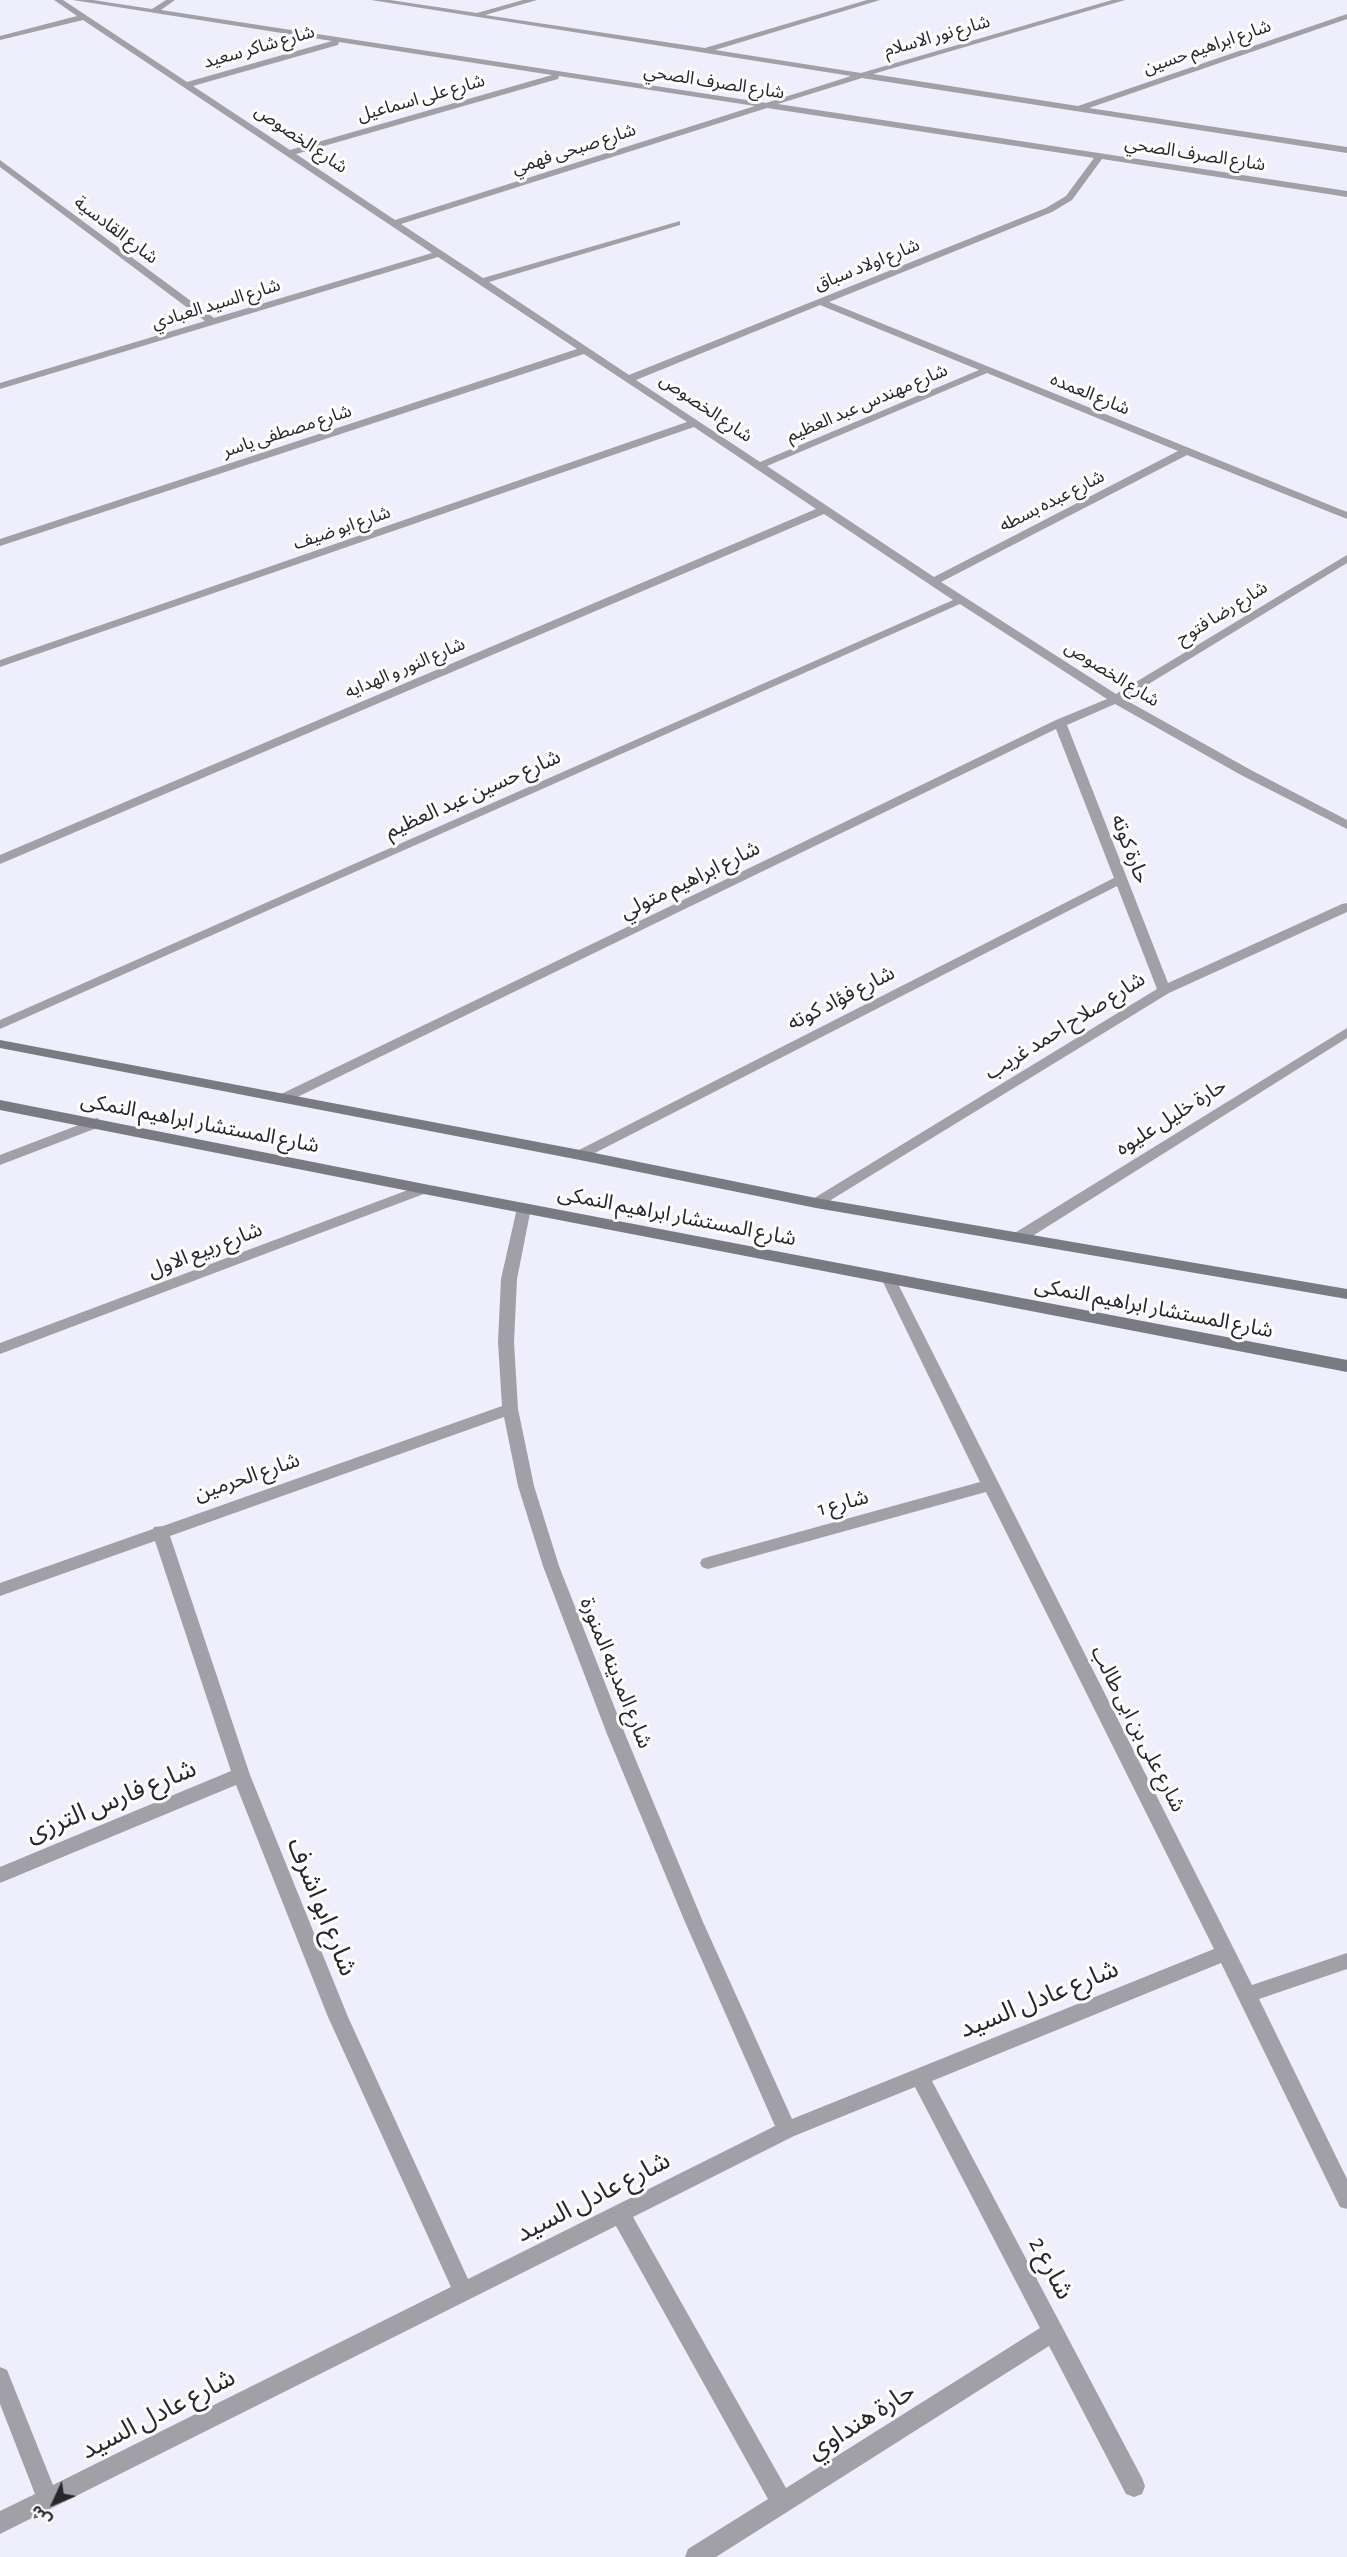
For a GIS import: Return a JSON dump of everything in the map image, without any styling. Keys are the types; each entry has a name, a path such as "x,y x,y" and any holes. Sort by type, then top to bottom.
{"main road":[{"name":"شارع المستشار ابراهيم النمكى","path":"0,1044 125,1066 282,1099 580,1155 816,1203 1347,1294"},
{"name":"شارع المستشار ابراهيم النمكى","path":"0,1105 424,1189 1347,1366"}],"street":[{"name":"شارع الخصوص","path":"58,0 961,600 1116,699 1245,772 1347,825"},
{"name":"شارع الصرف الصحي","path":"77,0 1347,194"},
{"path":"153,12 171,0"},
{"name":"شارع الصرف الصحي","path":"375,0 1347,150"},
{"path":"472,15 533,0"},
{"path":"703,51 876,0"},
{"name":"شارع نور الاسلام","path":"764,106 862,75 1121,0"},
{"name":"شارع ابراهيم حسين","path":"1078,108 1347,16"},
{"path":"0,38 85,17"},
{"name":"شارع شاكر سعيد","path":"186,85 340,41"},
{"name":"شارع على اسماعيل","path":"290,153 561,75"},
{"name":"شارع صبحى فهمي","path":"394,223 764,106"},
{"name":"شارع اولاد سباق","path":"629,379 1061,204 1069,198 1099,157"},
{"name":"شارع القادسية","path":"0,164 213,322"},
{"path":"482,281 677,223"},
{"name":"شارع السيد العبادي","path":"0,386 441,254"},
{"name":"شارع العمده","path":"820,302 1347,516"},
{"name":"شارع مصطفى ياسر","path":"0,543 585,350"},
{"name":"شارع مهندس عبد العظيم","path":"759,466 987,370"},
{"name":"شارع ابو ضيف","path":"0,664 695,423"},
{"name":"شارع عبده بسطه","path":"934,581 1186,451"},
{"name":"شارع النور و الهدايه","path":"0,860 825,509"},
{"name":"شارع رضا فتوح","path":"1116,699 1347,558"},
{"name":"شارع حسين عبد العظيم","path":"0,1025 961,600"},
{"name":"شارع ابراهيم متولي","path":"282,1099 1060,723 1116,699"},
{"name":"حارة كوته","path":"1060,723 1164,990"},
{"name":"شارع فؤاد كوته","path":"580,1155 1121,879"},
{"name":"شارع صلاح احمد غريب","path":"816,1203 1164,990 1347,907"},
{"name":"حارة خليل عليوه","path":"1018,1238 1347,1032"},
{"path":"0,1160 97,1123"},
{"name":"شارع ربيع الاول","path":"0,1349 424,1189"},
{"name":"شارع المدينه المنورة","path":"524,1208 509,1279 506,1342 510,1408 526,1486 550,1566 616,1734 694,1922 787,2130"},
{"name":"شارع على بن ابى طالب","path":"888,1278 1247,1995 1347,2200"},
{"name":"شارع الحرمين","path":"0,1590 510,1408"},
{"name":"شارع 1","path":"708,1563 990,1485"},
{"name":"شارع ابو اشرف","path":"160,1531 241,1775 338,2017 464,2292"},
{"name":"شارع فارس الترزى","path":"0,1875 241,1775"},
{"name":"شارع عادل السيد","path":"0,2523 787,2130 1226,1953"},
{"path":"1247,1995 1347,1961"},
{"name":"شارع 2","path":"919,2076 1134,2486"},
{"path":"620,2213 782,2503"},
{"name":"حارة هنداوي","path":"696,2557 1054,2331"},
{"path":"0,2377 48,2499"}]}
